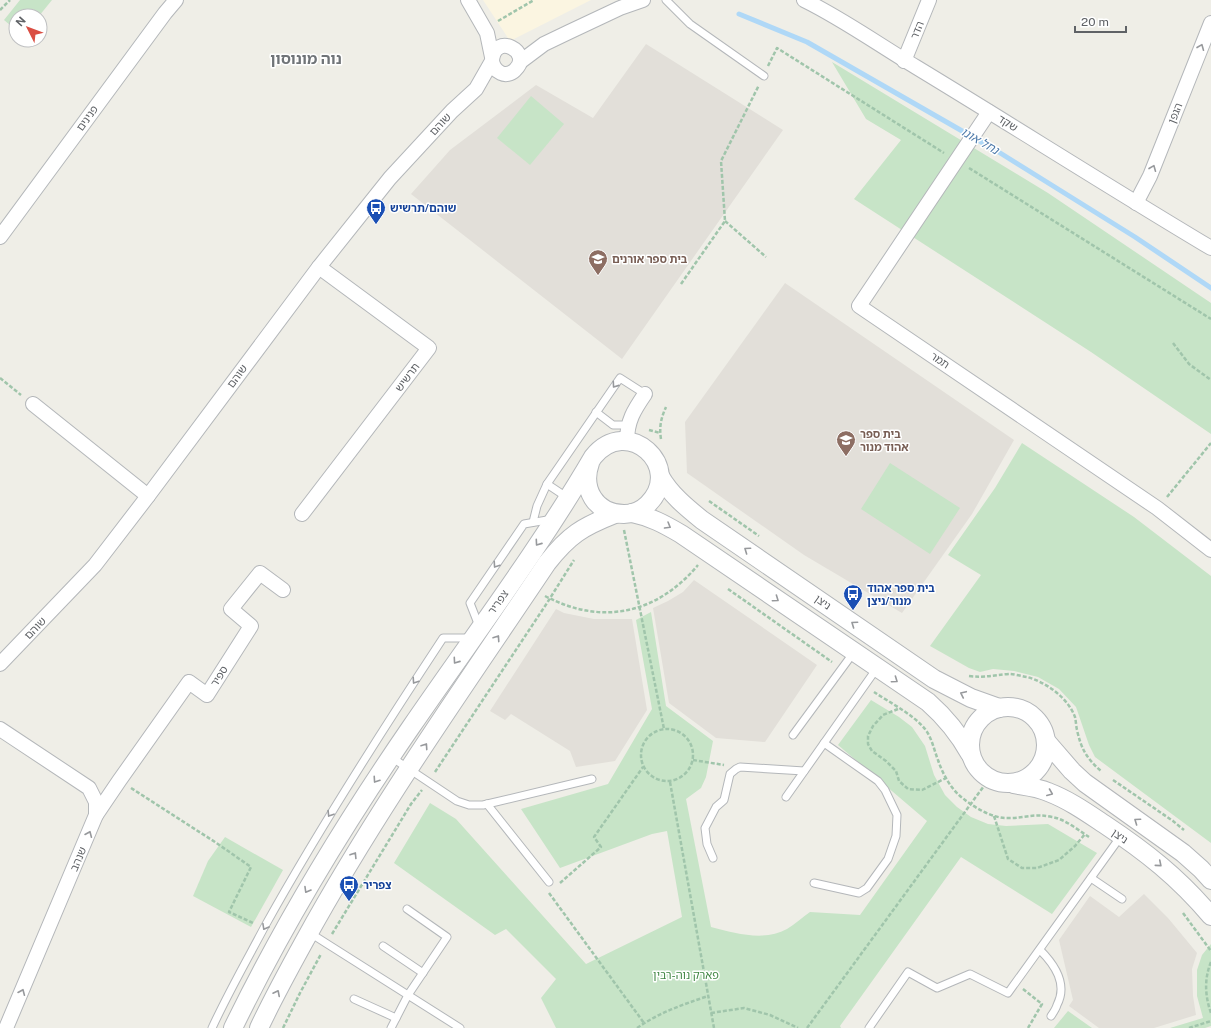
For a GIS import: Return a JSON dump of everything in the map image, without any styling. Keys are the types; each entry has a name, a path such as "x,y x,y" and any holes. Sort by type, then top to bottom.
{"street":[{"name":"פנינים","path":"0,237 176,0"},
{"path":"468,0 486,30 492,59 496,70 503,74 512,73 519,66 520,57 518,53 515,49 508,46 486,30"},
{"path":"520,62 544,44 620,8 643,0"},
{"name":"שקד","path":"804,0 820,8 904,61 1211,248"},
{"name":"הדר","path":"904,61 929,0"},
{"name":"הגפן","path":"1136,203 1150,176 1211,22"},
{"path":"492,59 497,49 501,47 544,44"},
{"name":"שוהם","path":"476,89 492,59"},
{"name":"שוהם","path":"0,664 95,565 319,266 390,178 452,111 476,89 503,74"},
{"name":"תמר","path":"989,112 859,306 1157,508 1211,550"},
{"name":"תרשיש","path":"302,514 429,348 319,266"},
{"path":"623,523 597,504 592,497 586,477 590,463 596,454 602,448 617,442 628,433 634,410 645,394"},
{"path":"33,404 148,496"},
{"path":"623,523 644,508 652,500 658,488 660,476 656,460 649,451 640,445 628,433"},
{"name":"צפריר","path":"233,1028 286,926 348,822 555,518 590,463"},
{"name":"ניצן","path":"660,476 665,485 676,497 702,520 927,674 964,695 999,708"},
{"path":"623,523 646,516 658,520 708,552 928,702 940,713 962,740 977,768 989,779 1004,784 1013,784 1028,778 1039,768 1045,755 1045,734 1038,721 1027,712 1014,707 999,708 986,713 976,724 970,737 970,754"},
{"name":"צפריר","path":"259,1028 309,933 346,868 409,769 547,563 570,537 584,527 623,523"},
{"name":"ספיר","path":"96,815 189,682 207,695 251,626 231,609 260,573 283,590"},
{"path":"0,729 89,788 96,802 96,815"},
{"name":"ניצן","path":"1046,741 1072,771 1085,783 1183,853 1211,880"},
{"name":"ניצן","path":"1013,784 1047,791 1062,798 1122,836 1177,879 1211,916"},
{"name":"שנהב","path":"6,1028 96,815"}],"lane":[{"path":"666,0 690,24 764,76"},
{"path":"532,522 537,506 547,484 620,378 645,394"},
{"path":"596,412 613,425 628,433"},
{"path":"547,484 568,498"},
{"path":"212,1028 242,968 318,833 381,732 443,638 476,633 470,603 524,524 555,518"},
{"path":"793,735 854,652"},
{"path":"786,797 878,668"},
{"path":"814,883 859,893 867,888 888,859 896,836 897,815 885,790 878,781 824,743"},
{"path":"391,757 457,801 469,805 487,804 592,779"},
{"path":"713,858 707,844 706,828 716,807 724,800 730,774 740,767 804,771"},
{"path":"487,804 549,882"},
{"path":"869,1028 908,972 937,988 970,974 1008,993 1122,836"},
{"path":"1091,878 1122,899"},
{"path":"391,1028 408,995 447,937 407,909"},
{"path":"309,933 460,1028"},
{"path":"383,946 423,973"},
{"path":"1040,950 1057,970 1060,982 1058,1005 1051,1016"},
{"path":"354,999 396,1018"}],"path":[{"path":"0,10 10,0"},
{"path":"486,30 534,0"},
{"path":"681,284 725,221 721,161 777,48 1211,319"},
{"path":"725,221 766,257"},
{"path":"1173,343 1189,364 1211,380"},
{"path":"0,378 33,404"},
{"path":"661,440 661,419 666,407"},
{"path":"1157,508 1211,443"},
{"path":"705,498 764,539"},
{"path":"623,523 664,729"},
{"path":"531,588 570,607 602,613 640,608 660,599 676,588 708,552"},
{"path":"282,1028 327,943 357,891 411,804 428,782 577,555"},
{"path":"696,567 701,570"},
{"path":"726,588 841,669"},
{"path":"963,673 968,676 980,678 1010,674 1027,677 1043,683 1056,692 1068,705 1075,717 1081,746 1085,754 1093,764 1106,775"},
{"path":"865,686 914,718 925,729 932,740 939,763 946,778 954,790 971,804 994,816 1008,818 1037,815 1054,817 1085,834 1111,851"},
{"path":"899,708 883,715 873,726 868,736 868,744 872,751 886,761 896,771 900,781 908,789 922,790 946,778"},
{"path":"664,729 672,729 680,732 691,744 693,752 693,760 690,768 678,779 670,782 652,778 645,771 641,763 640,754 642,745 648,737 655,732 664,729"},
{"path":"693,760 740,767"},
{"path":"560,884 601,847 594,837 643,767"},
{"path":"807,1028 989,779"},
{"path":"1112,779 1189,834"},
{"path":"119,781 215,842 251,867 229,912 264,929"},
{"path":"670,782 714,1028"},
{"path":"994,816 1008,859 1022,868 1037,868 1059,860 1075,846 1085,834"},
{"path":"554,889 548,894 644,1023"},
{"path":"1180,909 1211,951"},
{"path":"1211,962 1206,985 1207,1001 1211,1013"},
{"path":"1015,983 1042,1004 1028,1028"},
{"path":"637,1028 654,1016 708,996"},
{"path":"711,1013 744,1008 770,1015 798,1028"},
{"path":"1189,1028 1211,1021"}],"shaded area":[{"path":"483,0 591,0 510,41"},
{"name":"בית ספר אורנים","path":"646,44 783,130 622,359 411,194 450,150 536,85 593,118"},
{"name":"בית ספר אהוד מנור","path":"785,283 1014,440 972,514 902,613 804,555 687,473 685,422"},
{"path":"694,580 817,665 765,742 716,738 669,703 653,608 683,592"},
{"path":"556,609 564,613 594,619 632,619 647,710 615,761 576,767 570,751 511,714 505,720 490,711"},
{"path":"1144,894 1168,918 1197,953 1192,969 1193,996 1196,1015 1154,1028 1099,1028 1069,1006 1073,1000 1059,940 1090,896 1119,917"}],"green space":[{"path":"20,0 52,0 46,8 14,8"},
{"path":"8,15 8,23 4,20"},
{"path":"832,62 1048,193 1211,303 1211,434 1091,352 854,199 901,140 866,119"},
{"path":"531,96 564,124 530,165 497,138"},
{"path":"1022,443 1134,517 1211,576 1211,843 1095,757 1089,745 1076,707 1059,689 1038,677 1014,671 993,669 980,672 969,668 930,646 981,575 948,555 995,488"},
{"path":"890,463 960,508 930,554 861,509"},
{"name":"פארק נוה-רבין","path":"651,612 666,706 713,741 706,777 701,788 686,799 711,927 740,934 759,936 778,933 787,929 810,912 860,915 927,821 838,745 871,700 899,717 912,727 925,746 934,775 945,795 957,807 971,817 988,824 1006,826 1048,824 1097,853 1052,914 961,857 840,1026 841,1028 556,1028 541,998 556,979 506,929 495,935 394,863 430,803 456,819 586,964 682,917 667,831 652,834 560,868 521,809 608,784 652,709 636,620"},
{"path":"225,837 283,870 251,927 193,896 208,861"},
{"path":"1211,944 1211,1026 1205,1028 1170,1028 1203,1018 1197,996 1197,970 1202,955"},
{"path":"1068,1011 1092,1028 1054,1028"}],"waterway":[{"name":"נחל אונו","path":"739,14 807,42 997,151 1135,237 1211,288"}],"place":[{"name":"שוהם/תרשיש","path":"376,225"},
{"name":"בית ספר אורנים","path":"598,276"},
{"name":"בית ספר אהוד מנור","path":"846,457"},
{"name":"בית ספר אהוד מנור/ניצן","path":"853,611"},
{"name":"צפריר","path":"349,902"}],"district":[{"name":"נוה מונוסון","path":"306,58"}]}
